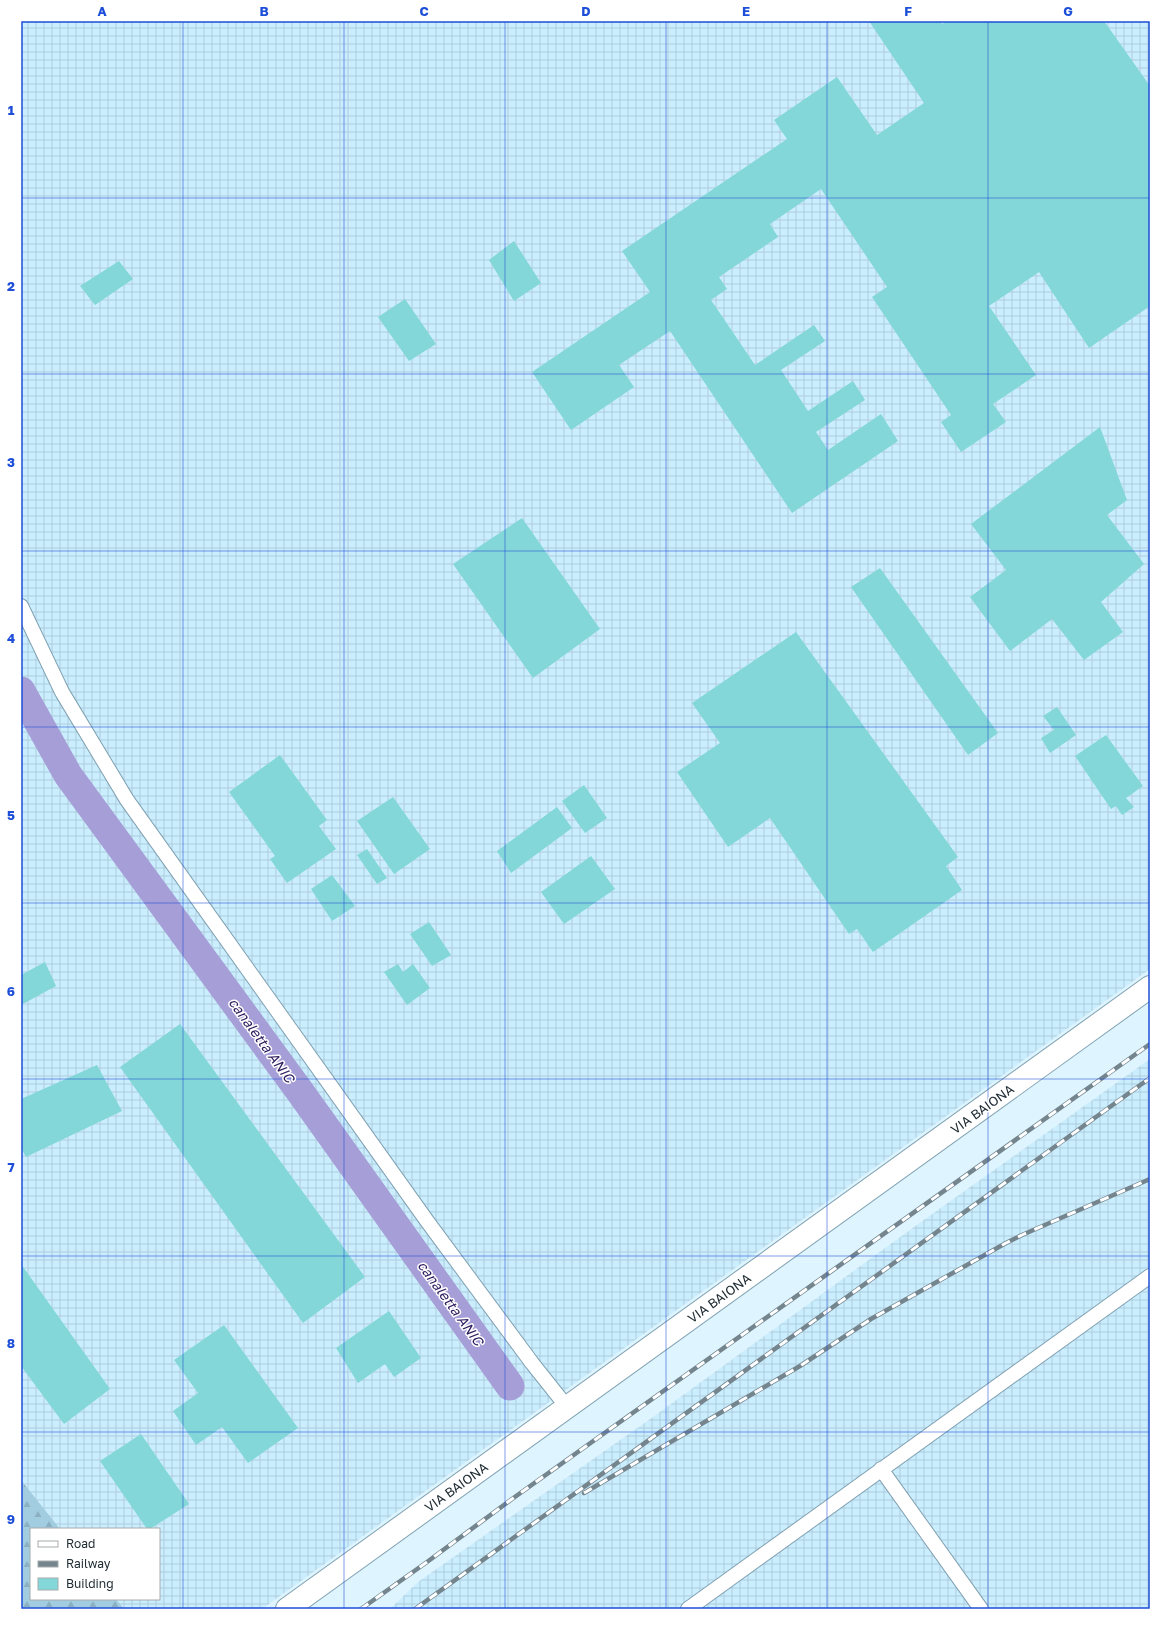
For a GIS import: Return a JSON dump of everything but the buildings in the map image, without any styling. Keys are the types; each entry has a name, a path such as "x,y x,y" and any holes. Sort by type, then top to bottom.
{"street":[{"name":"VIA BAIONA","path":"287,1609 1150,987"}],"lane":[{"path":"21,606 62,692 127,800 428,1221 532,1363 567,1407"},
{"path":"688,1609 1150,1276"},
{"path":"881,1469 981,1609"}],"shaded area":[{"path":"21,21 1150,21 1150,969 262,1609 21,1609"},
{"path":"1150,1059 1150,1609 390,1609 418,1582 653,1417 914,1227"}],"green space":[{"path":"21,1480 59,1528 30,1528 30,1600 117,1600 124,1609 21,1609"}],"waterway":[{"name":"canaletta ANIC","path":"21,691 68,775 301,1093 510,1386"}],"railway":[{"path":"361,1609 512,1499 1150,1044"},
{"path":"415,1609 1150,1078"},
{"path":"584,1493 800,1366 871,1319 1006,1243 1150,1179"}]}
